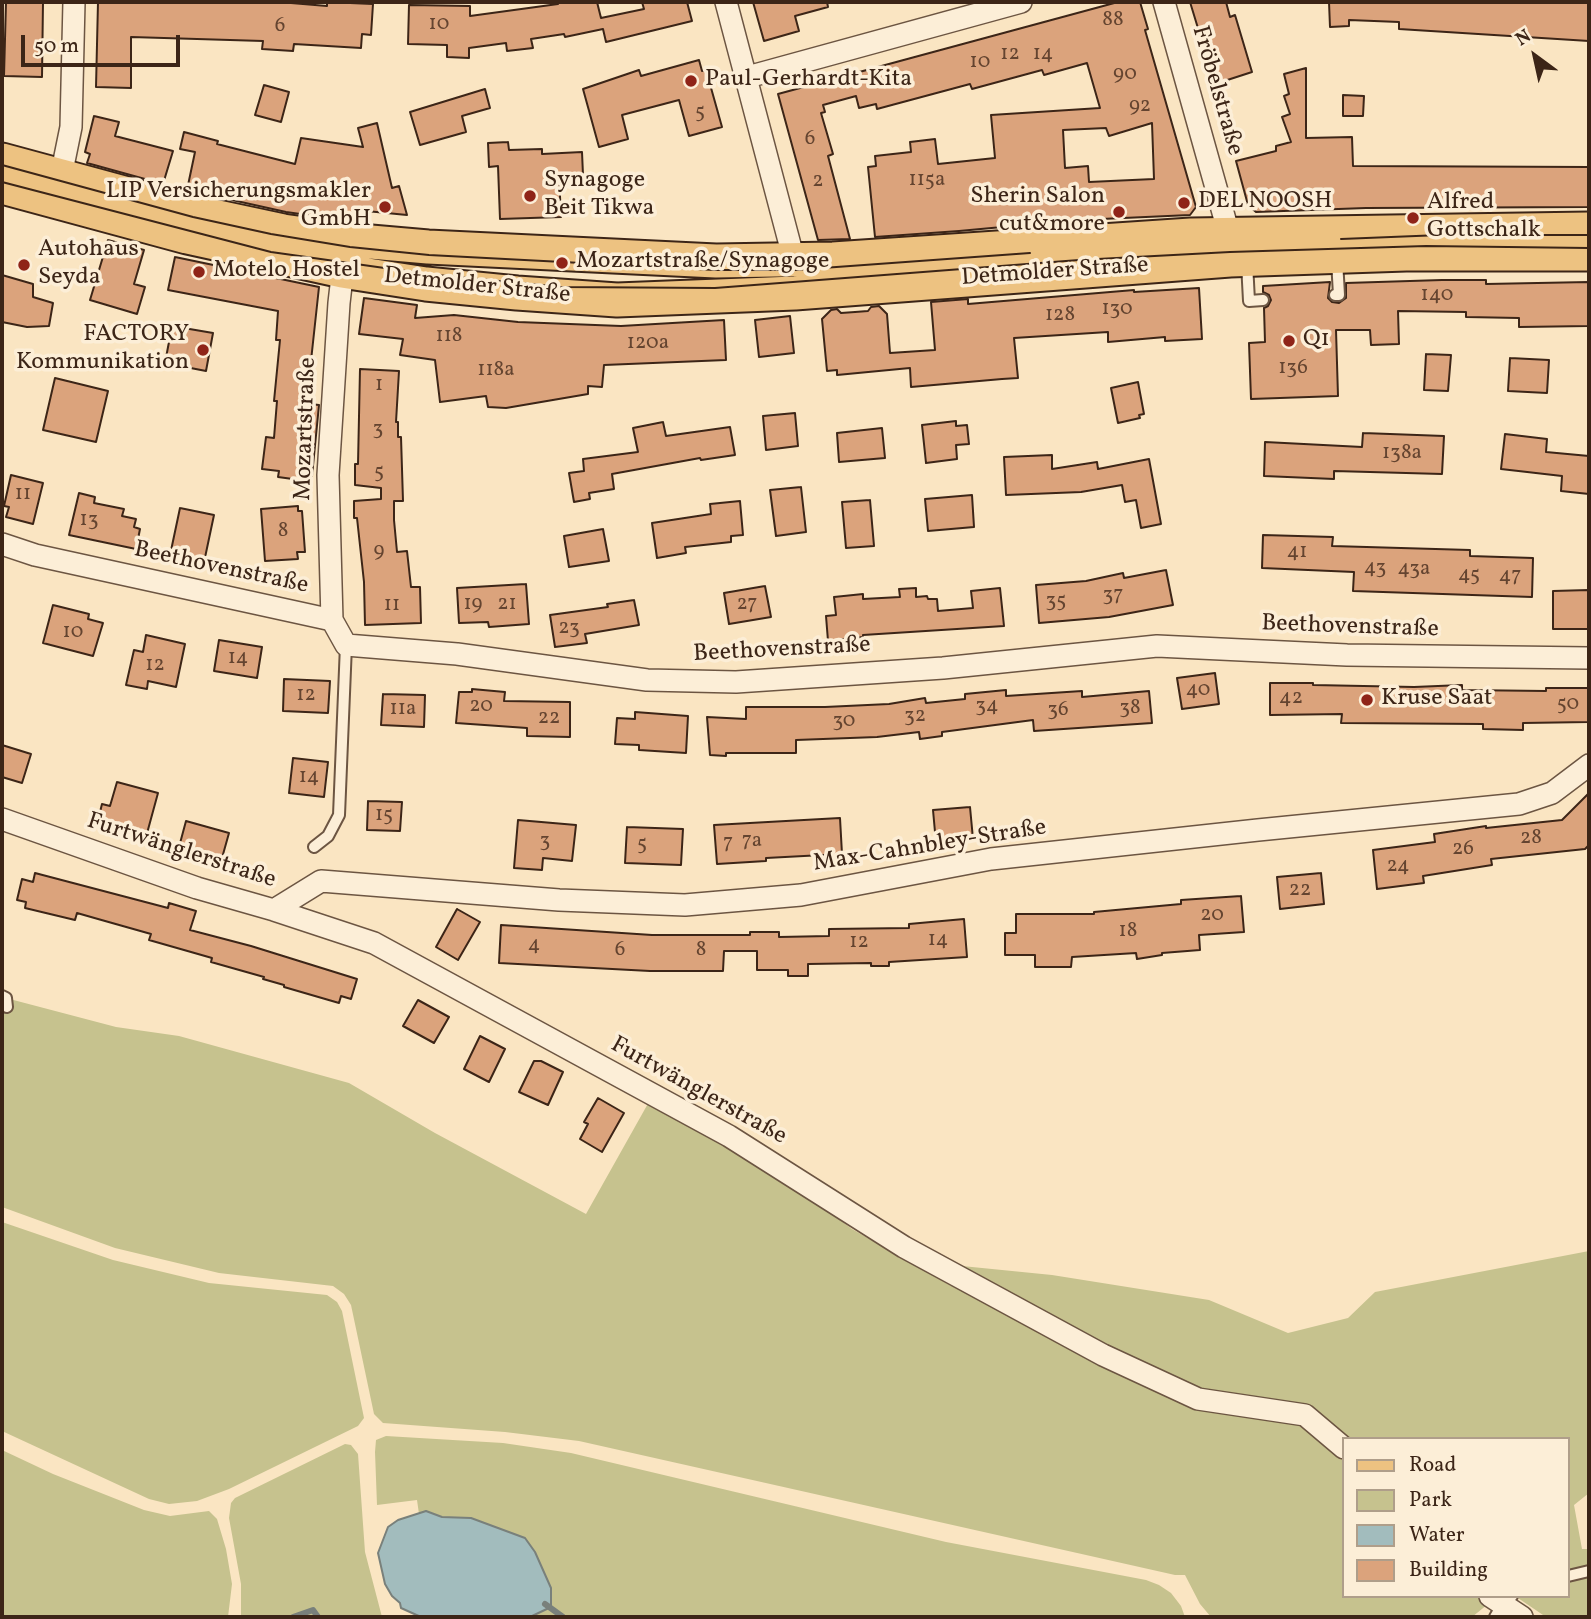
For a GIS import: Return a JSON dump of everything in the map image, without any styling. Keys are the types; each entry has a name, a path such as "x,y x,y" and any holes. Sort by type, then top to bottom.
{"main road":[{"name":"Detmolder Straße","path":"2,160 194,212 283,231 345,256 428,247 716,261 1235,251 1337,257 1589,254"},
{"name":"Detmolder Straße","path":"2,187 187,237 345,256 504,292 617,300 795,293 1235,251 1589,229"},
{"path":"794,260 795,293"}],"street":[{"path":"61,176 71,127 74,2"},
{"path":"726,2 794,260"},
{"path":"744,78 1021,2"},
{"name":"Fröbelstraße","path":"1164,2 1235,251"},
{"name":"Mozartstraße","path":"332,620 328,475 345,256"},
{"name":"Beethovenstraße","path":"2,544 35,555 332,620 346,645 457,654 617,677 736,682 943,668 1157,646 1448,657 1589,658"},
{"name":"Max-Cahnbley-Straße","path":"274,910 321,881 559,900 671,904 801,895 991,859 1519,804 1552,793 1589,765"},
{"name":"Furtwänglerstraße","path":"2,819 197,888 374,943 729,1136 904,1247 1103,1355 1198,1399 1305,1415 1342,1446"},
{"path":"1500,1604 1522,1617"}],"lane":[{"path":"1235,251 1249,301 1263,300"},
{"path":"1335,295 1339,295 1337,257"},
{"path":"314,847 328,836 339,815 346,645"},
{"path":"1570,1576 1589,1572"}],"green space":[{"path":"2,997 116,1027 179,1036 349,1083 435,1133 586,1214 650,1100 779,1175 852,1229 951,1286 952,1265 1052,1275 1209,1300 1288,1333 1348,1318 1375,1292 1589,1251 1589,1493 1574,1505 1582,1549 1589,1549 1589,1617 1546,1617 1518,1598 1570,1598 1570,1437 1342,1437 1342,1598 1496,1598 1472,1617 1211,1617 1200,1604 1185,1575 1175,1575 579,1441 505,1432 383,1423 374,1414 351,1305 344,1294 333,1286 219,1273 115,1248 2,1207"},
{"path":"2,1222 113,1260 209,1283 327,1295 337,1302 342,1311 364,1418 358,1426 229,1489 197,1501 169,1504 149,1499 2,1431"},
{"path":"386,1436 503,1443 571,1453 946,1542 1146,1580 1171,1593 1185,1617 530,1617 551,1607 471,1518 442,1517 426,1511 419,1514 417,1500 377,1505 376,1440"},
{"path":"345,1444 351,1445 358,1454 365,1552 382,1617 241,1617 241,1584 229,1518 231,1503 235,1498"},
{"path":"2,1450 53,1474 144,1510 170,1516 209,1511 217,1519 226,1549 232,1584 228,1617 2,1617"}],"water":[{"path":"426,1511 442,1517 471,1518 525,1538 535,1552 551,1588 551,1607 530,1617 421,1617 401,1608 385,1584 378,1553 388,1527 398,1520"}],"building":[{"path":"6,2 43,2 42,77 4,76"},
{"path":"98,2 279,2 327,6 327,2 373,4 371,35 362,34 361,48 294,44 293,51 262,49 263,41 131,37 131,88 96,87"},
{"path":"558,2 597,2 601,18 644,9 642,2 687,2 692,21 606,42 603,29 565,37 564,34 531,39 533,48 507,51 506,43 469,48 469,58 447,57 447,45 408,44 409,5 470,6 470,16"},
{"path":"753,2 827,2 828,7 795,16 799,31 764,41"},
{"path":"1118,2 1140,2 1148,29 1145,30 1196,207 1190,215 1035,222 875,237 868,167 876,166 875,156 911,152 910,142 935,139 938,164 995,158 991,115 1100,108 1087,63 1044,75 1042,70 972,89 970,84 877,109 876,104 859,108 856,96 823,105 825,112 821,113 833,154 828,156 850,239 818,240 778,94","holes":["1152,123 1154,179 1089,182 1088,166 1065,168 1063,130 1106,128 1109,136"]},
{"path":"1190,2 1226,2 1230,17 1235,15 1252,72 1215,84"},
{"path":"1329,2 1589,2 1589,41 1399,29 1399,22 1349,20 1349,26 1330,27"},
{"path":"699,60 702,71 706,70 722,127 689,136 679,100 622,115 628,139 599,147 583,89 639,70 641,76"},
{"path":"1306,68 1306,138 1352,137 1353,166 1589,167 1589,207 1366,208 1256,212 1248,205 1236,161 1276,151 1276,146 1291,142 1282,117 1290,114 1284,96 1289,94 1284,74"},
{"path":"264,85 289,92 281,122 255,115"},
{"path":"485,89 490,108 462,116 466,132 420,145 410,112"},
{"path":"1343,95 1364,96 1363,116 1343,116"},
{"path":"94,116 119,122 115,136 173,151 163,184 87,163 90,154 85,152"},
{"path":"377,123 392,188 399,186 407,215 356,210 354,221 350,221 286,212 187,190 195,152 180,149 184,132 218,141 217,144 295,164 301,138 363,147 358,128"},
{"name":"Synagoge Beit Tikwa","path":"508,142 509,150 542,149 542,154 582,152 583,175 559,176 561,217 500,219 498,166 489,167 488,143"},
{"path":"108,240 144,250 134,284 145,287 137,314 90,300"},
{"path":"175,257 319,287 310,370 313,370 310,404 319,405 312,476 301,475 300,480 278,477 279,471 262,469 266,437 274,438 277,401 274,401 280,340 276,340 278,311 168,290"},
{"path":"2,275 33,284 33,297 53,303 49,326 27,327 2,322"},
{"path":"1486,280 1486,284 1589,282 1589,326 1519,327 1519,318 1466,317 1466,312 1398,311 1399,344 1371,345 1370,330 1336,330 1338,396 1251,399 1249,343 1265,342 1264,308 1271,300 1269,295 1263,292 1263,286 1330,282 1328,298 1339,303 1346,298 1346,283"},
{"path":"1199,288 1202,339 1165,341 1165,337 1108,342 1108,332 1014,338 1018,378 911,387 910,368 837,375 837,370 827,371 822,319 831,310 837,309 841,313 868,311 871,307 879,306 887,314 890,353 935,350 931,302 968,299 968,304 1134,290"},
{"path":"364,298 417,305 415,318 454,315 518,322 621,326 724,320 726,360 604,365 602,387 588,386 588,394 506,408 488,407 486,396 440,402 435,360 400,355 403,339 359,334"},
{"path":"790,316 794,353 759,357 755,320"},
{"path":"172,326 213,333 206,371 165,363"},
{"path":"1426,354 1451,355 1448,391 1424,390"},
{"path":"1510,358 1549,360 1547,393 1508,391"},
{"path":"360,369 399,371 396,422 398,437 401,437 403,501 394,501 394,520 397,552 407,551 411,587 420,587 421,623 365,625 364,582 354,501 381,499 381,488 355,485"},
{"path":"55,378 108,391 96,442 43,430"},
{"path":"1138,382 1144,414 1139,415 1140,418 1118,423 1111,388"},
{"path":"795,413 798,446 766,450 763,416"},
{"path":"956,421 956,426 967,425 969,444 956,445 957,459 926,463 922,425"},
{"path":"663,422 666,436 730,427 735,455 700,458 612,474 614,489 589,493 590,499 574,502 569,473 584,471 583,459 638,452 633,428"},
{"path":"882,428 885,458 839,462 837,433"},
{"path":"1363,433 1444,436 1442,474 1334,471 1334,479 1264,476 1265,442 1362,447"},
{"path":"1505,434 1547,439 1546,452 1589,456 1589,494 1561,491 1562,476 1501,469"},
{"path":"1052,455 1052,469 1097,462 1098,469 1149,459 1161,524 1141,528 1136,500 1125,502 1122,485 1081,492 1006,495 1004,457"},
{"path":"11,475 43,483 33,524 6,517 9,507 4,506"},
{"path":"801,487 806,532 776,536 770,490"},
{"path":"79,493 95,497 94,503 124,509 122,516 136,519 134,527 140,529 136,549 69,535"},
{"path":"972,495 974,527 928,531 925,499"},
{"path":"870,500 874,546 846,548 842,502"},
{"path":"740,501 743,535 731,536 731,542 685,547 686,553 657,558 652,523 711,514 710,504"},
{"path":"298,506 298,511 302,511 305,552 297,552 298,559 265,561 261,509"},
{"path":"180,508 214,515 203,567 169,560"},
{"path":"603,529 609,561 569,567 564,536"},
{"path":"1263,535 1333,537 1332,546 1470,550 1470,556 1533,558 1532,597 1353,591 1354,572 1262,568"},
{"path":"1166,570 1173,605 1109,617 1039,623 1036,585 1086,581 1123,573 1124,578"},
{"path":"526,584 529,624 489,627 488,622 459,623 457,588"},
{"path":"765,586 771,617 729,624 724,593"},
{"path":"916,588 916,597 937,599 938,611 973,608 971,591 1000,588 1004,626 863,635 828,641 826,616 836,615 834,597 863,594 863,599 900,597 899,589"},
{"path":"1589,590 1589,629 1553,629 1553,591"},
{"path":"634,600 639,625 585,634 587,643 555,647 550,615 608,607 607,604"},
{"path":"53,605 89,614 88,619 103,623 93,656 43,643"},
{"path":"146,635 185,644 176,687 148,681 147,689 126,685 134,650 143,652"},
{"path":"219,640 262,647 257,678 214,671"},
{"path":"1215,673 1219,704 1182,709 1177,678"},
{"path":"284,679 330,681 328,713 283,711"},
{"path":"1270,683 1414,687 1462,685 1462,690 1546,691 1546,688 1589,688 1589,722 1523,723 1523,730 1483,729 1483,724 1341,723 1342,714 1270,715"},
{"path":"472,689 505,692 504,701 570,702 570,737 527,736 527,728 456,723 459,692 472,692"},
{"path":"1006,690 1006,696 1082,691 1082,697 1149,691 1152,723 1034,731 1033,720 942,732 942,736 920,739 919,732 877,737 796,740 796,753 710,755 707,717 746,719 746,707 889,704 925,698 926,703 965,699 965,694"},
{"path":"383,694 425,695 424,727 381,725"},
{"path":"635,712 688,716 686,753 639,750 639,745 615,744 617,718 635,719"},
{"path":"2,745 31,754 22,783 2,777"},
{"path":"293,758 328,762 324,797 289,793"},
{"path":"117,782 158,793 146,837 97,824 102,804 110,806"},
{"path":"1589,793 1589,845 1585,849 1491,859 1492,865 1423,876 1424,883 1377,889 1373,850 1435,842 1434,834 1486,826 1562,820"},
{"path":"368,801 402,802 400,831 367,830"},
{"path":"970,807 973,839 936,843 933,810"},
{"path":"840,818 842,854 717,864 714,825"},
{"path":"518,820 576,825 572,861 543,858 542,870 514,868"},
{"path":"186,821 229,833 222,858 179,847"},
{"path":"627,827 683,829 681,865 625,863"},
{"path":"35,873 168,908 169,903 196,911 190,930 357,979 351,999 341,996 339,1003 284,987 263,979 264,977 211,962 212,958 149,940 151,934 77,913 75,920 25,908 26,902 17,900 22,879 33,882"},
{"path":"1321,873 1324,904 1280,909 1277,877"},
{"path":"1241,896 1244,932 1199,935 1200,950 1162,953 1137,959 1136,953 1072,957 1071,967 1035,967 1035,955 1005,955 1005,933 1016,933 1016,914 1094,914 1181,904 1181,900"},
{"path":"457,909 480,922 458,960 436,947"},
{"path":"964,919 967,957 889,962 889,966 871,966 871,963 808,964 808,976 788,976 788,970 757,970 757,951 724,951 723,971 650,971 499,963 501,925 652,935 750,935 750,932 779,932 779,937 829,936 829,929 909,928 909,924"},
{"path":"418,1000 449,1017 434,1043 403,1026"},
{"path":"480,1036 505,1049 489,1082 464,1069"},
{"path":"534,1061 541,1061 563,1072 548,1105 519,1092"},
{"path":"598,1098 624,1113 602,1152 580,1139 588,1124 584,1122"}],"waterway":[{"path":"545,1604 563,1617"},
{"path":"293,1617 313,1610 318,1617"}],"tram line":[{"path":"2,165 193,217 271,234 350,247 429,255 715,270 795,270 1030,253"},
{"path":"2,182 271,252 427,274 561,287 715,288 1079,260 1230,252 1426,246 1589,248"},
{"path":"1341,239 1441,235 1589,235"}],"place":[{"name":"Paul-Gerhardt-Kita","path":"691,81"},
{"name":"Synagoge Beit Tikwa","path":"530,196"},
{"name":"DEL NOOSH","path":"1184,203"},
{"name":"LIP Versicherungsmakler GmbH","path":"385,207"},
{"name":"Sherin Salon cut&more","path":"1119,212"},
{"name":"Alfred Gottschalk","path":"1413,218"},
{"name":"Mozartstraße/Synagoge","path":"562,263"},
{"name":"Autohaus Seyda","path":"24,265"},
{"name":"Motelo Hostel","path":"199,272"},
{"name":"Q1","path":"1289,341"},
{"name":"FACTORY Kommunikation","path":"203,350"},
{"name":"Kruse Saat","path":"1367,700"}]}
